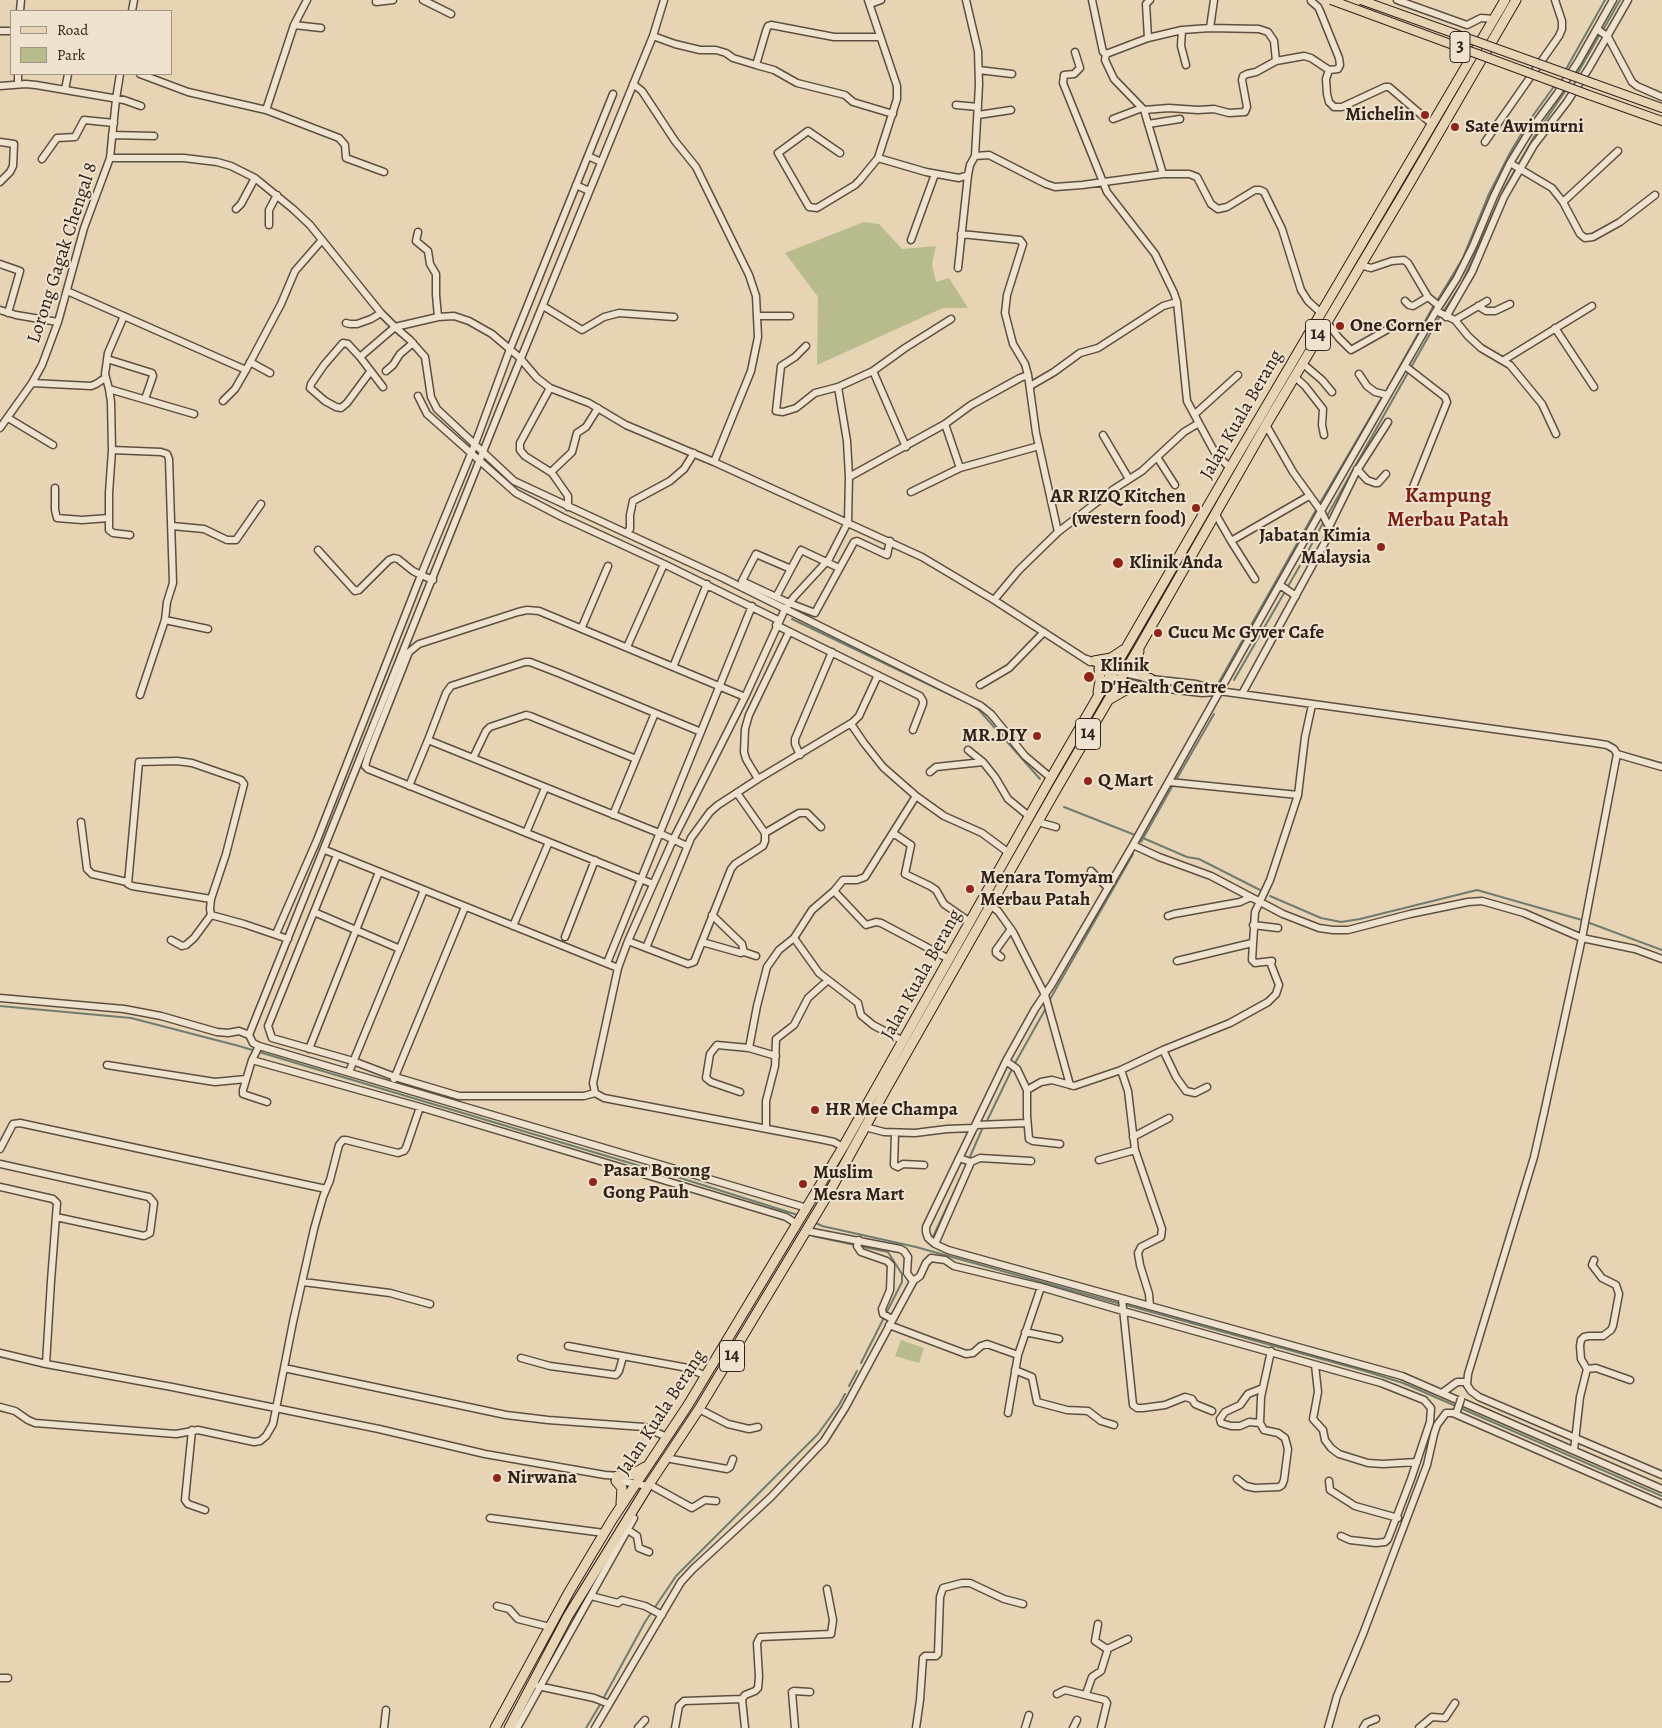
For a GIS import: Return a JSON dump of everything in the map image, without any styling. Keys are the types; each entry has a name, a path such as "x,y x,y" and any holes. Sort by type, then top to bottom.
{"highway":[{"name":"Jalan Kuala Berang","path":"495,1728 604,1533 706,1376 843,1147 1095,702 1140,646 1326,321 1355,267 1380,212 1505,0"},
{"name":"Jalan Kuala Berang","path":"509,1728 536,1686 572,1618 651,1485 700,1409 816,1216 1107,701 1129,644 1230,468 1321,313 1355,267 1408,186 1516,0"},
{"path":"1380,212 1390,210 1408,186"},
{"path":"1095,702 1100,686 1093,663 1111,658 1129,644"},
{"path":"1140,646 1137,662 1138,670 1143,676 1151,679"},
{"path":"1107,701 1129,688 1142,686"},
{"path":"898,1049 904,1050 912,1044"},
{"name":"Jalan Kuala Berang","path":"625,1529 634,1518 651,1485 671,1460 679,1440"},
{"path":"619,1508 622,1499 622,1488 617,1478 637,1473 649,1464"}],"main road":[{"name":"3","path":"1331,0 1662,121"},
{"name":"3","path":"1362,0 1662,108"}],"street":[{"path":"266,110 294,25 307,0"},
{"path":"376,2 392,0"},
{"path":"423,0 451,14"},
{"path":"653,884 368,769 365,764 366,755 433,580 520,358 653,36 664,0"},
{"path":"840,153 808,131 778,153 809,207 817,208 855,185 878,158 897,99 897,86 869,2 881,0"},
{"path":"958,268 968,176 970,165 975,156 978,116 978,51 966,0"},
{"path":"1092,0 1103,52 1106,54 1105,60 1114,79 1143,109 1163,174"},
{"path":"1148,38 1146,4 1150,0"},
{"path":"1210,28 1214,0"},
{"path":"1397,0 1467,25 1481,18 1494,19"},
{"path":"1485,142 1560,36 1562,21 1555,0"},
{"path":"1328,526 1353,470 1368,442 1385,395 1406,367 1437,308 1457,278 1494,196 1567,102 1584,75 1613,0"},
{"path":"1437,308 1472,272 1529,132 1602,32 1628,0"},
{"path":"1310,2 1318,7 1339,58 1339,67 1329,70"},
{"path":"294,25 321,28"},
{"path":"756,65 766,31 768,26 771,25 834,37 880,37"},
{"path":"1106,54 1148,38 1182,30 1210,28 1259,29 1268,32 1274,40 1276,61"},
{"path":"1182,30 1181,46 1186,65"},
{"path":"1602,32 1632,82 1662,98"},
{"path":"653,36 700,50 716,50 726,53 733,58 774,70 797,83 845,95 853,102 893,114"},
{"path":"1075,52 1080,68 1074,74 1064,75 1063,83 1107,192 1155,254 1174,293 1177,302 1187,401 1220,458 1230,468"},
{"path":"1113,119 1143,109 1214,109 1229,113 1245,112 1247,107 1243,76 1247,74 1256,72 1276,61 1304,56 1311,58 1329,70"},
{"path":"979,70 1012,74"},
{"path":"1329,70 1326,78 1326,94 1329,102 1334,107 1342,107 1385,87 1389,87 1432,124"},
{"path":"18,75 18,84"},
{"path":"66,90 68,75"},
{"name":"Lorong Gagak Chengal 8","path":"0,428 4,419 32,383 42,365 54,322 67,291 84,228 110,158 120,75"},
{"path":"143,75 188,92 266,110 338,138 345,144 346,158 384,172"},
{"path":"633,84 642,91 675,141 696,167 752,283 756,296 758,337 751,371 714,462"},
{"path":"0,86 36,85 127,100 141,106"},
{"path":"276,934 317,840 613,94"},
{"path":"956,105 978,107"},
{"path":"978,116 1011,110"},
{"path":"1148,124 1180,119"},
{"path":"42,159 57,138 74,138 83,121 114,123"},
{"path":"112,135 154,136"},
{"path":"0,142 14,144 13,166 0,182"},
{"path":"1563,202 1618,150"},
{"path":"975,156 989,155 1046,184 1055,186 1163,174 1194,175 1200,181 1212,204 1218,209 1227,207 1255,190 1260,190 1264,192 1282,229 1301,290 1308,302 1321,313"},
{"path":"588,156 601,162"},
{"path":"110,158 184,158 217,162 231,166 255,178 293,208 322,240 381,313 425,357 428,407 426,414 520,485 664,564 752,606 789,632 920,696 923,704 913,730"},
{"path":"878,158 935,174 959,178 968,176"},
{"path":"1516,166 1552,188 1563,202 1580,234 1585,238 1593,237 1620,222 1655,196"},
{"path":"911,240 935,174"},
{"path":"236,209 242,204 255,178"},
{"path":"576,185 589,191"},
{"path":"269,225 269,210 277,194"},
{"path":"418,232 416,241 428,251 430,264 436,274 438,317"},
{"path":"961,234 1020,240 1023,244 1006,295 1005,313 1013,344 1028,375 1039,446 1058,532"},
{"path":"223,401 235,389 246,370 281,304 295,271 322,240"},
{"path":"1355,267 1371,268 1392,261 1404,260 1437,308 1455,320 1481,348 1504,360 1526,382 1542,404 1556,434"},
{"path":"0,264 20,271 8,313"},
{"path":"67,291 246,370"},
{"path":"1405,301 1413,306 1437,308"},
{"path":"1455,320 1487,301"},
{"path":"1030,386 1054,372 1080,353 1094,350 1163,306 1177,302"},
{"path":"1478,306 1486,310 1495,311 1510,304"},
{"path":"543,306 582,330 604,317 619,313 674,317"},
{"path":"1504,360 1592,306"},
{"path":"0,310 54,322"},
{"path":"346,322 357,324 381,313"},
{"path":"124,316 107,359 105,378 109,389 112,450 109,488 110,532 130,535"},
{"path":"360,357 395,327 438,317 454,316 469,321 492,334 520,358 537,378 550,388 598,408 626,425 694,453 890,541 935,564 1093,663 1142,686 1202,693 1242,694 1595,743 1607,745 1614,749 1617,754 1662,767"},
{"path":"757,316 790,316"},
{"path":"806,346 795,357 781,366 777,412 796,408 815,394 838,387 873,371 951,319"},
{"path":"1326,321 1351,350 1390,328"},
{"path":"1555,328 1594,387"},
{"path":"386,371 412,342"},
{"path":"370,372 347,403 341,408 336,407 311,390 311,384 343,343 348,344 360,357 383,387"},
{"path":"107,359 152,373 153,376 145,399"},
{"path":"250,362 270,373"},
{"path":"1302,363 1322,380 1332,392"},
{"path":"1406,367 1445,398 1447,404 1411,492"},
{"path":"873,371 906,447"},
{"path":"1359,374 1367,386 1375,392 1385,395"},
{"path":"849,477 906,447 971,405 1028,375"},
{"path":"1195,414 1238,375"},
{"path":"1294,376 1305,386 1323,410 1322,425 1324,435"},
{"path":"32,383 91,386 105,378"},
{"path":"595,1093 593,1083 618,968 653,884 745,697 777,623 787,606 827,561 848,522 849,477 847,440 838,387"},
{"path":"550,388 519,446 525,456 550,472 568,496 572,514"},
{"path":"109,389 194,414"},
{"path":"418,396 428,407 441,414 472,449"},
{"path":"550,472 572,452 577,433 586,427 598,408"},
{"path":"4,419 52,445"},
{"path":"935,1244 979,1125 1008,1062 1322,514 1353,470 1368,442 1381,435 1388,422"},
{"path":"994,600 1023,566 1058,532 1142,471 1184,432 1199,423"},
{"path":"944,424 960,468"},
{"path":"1242,694 1330,533 1322,514 1280,451 1266,424"},
{"path":"1103,435 1129,479"},
{"path":"911,492 960,468 1039,446"},
{"path":"112,450 161,452 168,456 173,583 167,602 165,620 140,695"},
{"path":"626,534 630,529 633,501 670,481 684,469 694,453"},
{"path":"482,457 516,493 626,534 787,606 981,706 991,714 1024,756 1051,778"},
{"path":"1157,457 1175,485"},
{"path":"1353,470 1375,484 1386,474"},
{"path":"55,488 57,518 82,520 109,518"},
{"path":"1232,541 1310,496"},
{"path":"172,526 204,529 227,540 236,540 261,504"},
{"path":"1215,514 1255,580"},
{"path":"791,569 758,554 754,555 742,581 776,597 787,606 814,613 817,612 839,568 856,541 887,555 890,541"},
{"path":"318,550 354,591 359,590 389,560 394,558 398,559 412,571 433,580"},
{"path":"776,597 801,550 839,568"},
{"path":"627,647 664,564"},
{"path":"582,628 608,566"},
{"path":"673,667 707,584"},
{"path":"1281,586 1296,596"},
{"path":"607,964 752,606"},
{"path":"249,1035 325,850 409,652 414,646 527,610 539,611 745,697"},
{"path":"165,620 208,629"},
{"path":"758,779 744,752 745,729 749,715 789,632"},
{"path":"980,685 1014,664 1044,632"},
{"path":"800,755 795,739 832,652"},
{"path":"409,786 446,693 451,686 525,662 534,663 701,732"},
{"path":"646,948 693,833 713,808 851,724 859,716 878,675"},
{"path":"1117,675 1196,684 1219,692"},
{"path":"1028,1090 1040,1082 1052,1080 1070,1086 1121,1070 1163,1050 1230,1023 1268,1002 1276,994 1279,985 1272,961 1253,962 1251,958 1253,925 1255,912 1270,880 1298,796 1305,737 1312,705"},
{"path":"613,815 655,713"},
{"path":"473,758 486,731 490,727 526,715 636,759"},
{"path":"851,724 882,767 916,796 935,810 982,832 1009,853"},
{"path":"428,740 687,846"},
{"path":"968,750 983,762 995,777 1008,799 1030,816"},
{"path":"1456,1413 1467,1383 1468,1374 1534,1157 1583,935 1617,754"},
{"path":"127,882 139,762 192,763 241,780 245,787 211,899 211,916 186,945 182,946 171,940"},
{"path":"930,772 936,767 983,762"},
{"path":"1169,782 1298,796"},
{"path":"526,832 545,788"},
{"path":"628,941 691,964 694,962 731,869 763,846 765,841 765,834 737,793"},
{"path":"749,1048 757,1006 768,966 779,950 794,938 812,910 834,891 843,880 856,880 865,877 916,796"},
{"path":"765,834 799,813 807,814 820,826"},
{"path":"82,822 87,870 92,874 127,882 132,886 211,899"},
{"path":"1038,822 1056,827"},
{"path":"893,834 911,845 905,874 936,890 944,904 970,922"},
{"path":"513,926 549,842"},
{"path":"1134,845 1210,876 1283,914 1312,926 1340,930 1468,902 1482,901 1662,959"},
{"path":"325,850 618,968"},
{"path":"336,855 268,1029 272,1038 353,1061 395,1077 459,1096 584,1096 595,1093 604,1098 820,1139 834,1142 843,1147"},
{"path":"565,937 595,860"},
{"path":"1091,871 1108,888"},
{"path":"309,1049 379,872"},
{"path":"349,1072 424,890"},
{"path":"834,891 866,925 881,922 949,959"},
{"path":"1168,916 1240,902 1251,897"},
{"path":"992,906 998,910 1011,929 1045,997 1070,1086"},
{"path":"392,1084 466,907"},
{"path":"314,912 400,949"},
{"path":"712,915 742,944 744,952"},
{"path":"211,916 288,939"},
{"path":"1253,925 1278,928"},
{"path":"1001,957 996,953 996,950 1011,929"},
{"path":"794,938 816,970 856,1000 859,1004 860,1014 866,1020 903,1041"},
{"path":"702,942 741,954 744,952 756,956"},
{"path":"1177,960 1252,943"},
{"path":"766,1129 766,1101 775,1066 775,1042 777,1038 794,1025 808,998 828,980"},
{"path":"0,998 124,1009 161,1016 216,1032 228,1033 238,1031 249,1035 255,1053 243,1090 244,1096 268,1102"},
{"path":"740,1092 711,1082 705,1076 710,1054 717,1045 749,1048 776,1056"},
{"path":"1163,1050 1176,1077 1186,1091 1195,1093 1207,1087"},
{"path":"255,1053 349,1072 392,1084 806,1210"},
{"path":"255,1053 420,1107 786,1217 798,1223"},
{"path":"1008,1062 1018,1069 1028,1090 1027,1123 1030,1140 1060,1144"},
{"path":"107,1064 214,1082 246,1079"},
{"path":"1121,1070 1128,1091 1135,1150 1162,1229 1161,1237 1142,1247 1138,1253 1149,1294 1150,1306"},
{"path":"0,1407 15,1411 35,1423 176,1434 198,1430 254,1442 260,1441 270,1431 277,1409 302,1282 320,1206 341,1142 348,1140 398,1153 404,1151 420,1107"},
{"path":"1133,1137 1169,1118"},
{"path":"0,1149 14,1124 18,1122 326,1189"},
{"path":"865,1127 895,1132 925,1133 979,1125 1027,1123"},
{"path":"895,1132 894,1165 898,1167 903,1164 924,1166"},
{"path":"1099,1160 1135,1150"},
{"path":"965,1160 980,1158 1031,1161"},
{"path":"965,1160 926,1227 928,1238 954,1266 1041,1287 1123,1310 1402,1376 1662,1489"},
{"path":"0,1164 149,1197 154,1203 150,1233 144,1236 56,1217"},
{"path":"651,1176 655,1164"},
{"path":"0,1187 53,1199 58,1206 48,1315 46,1364"},
{"path":"808,1229 858,1243 904,1251 908,1257 908,1275 914,1280"},
{"path":"858,1243 864,1254 891,1265 890,1290 882,1310 888,1319 966,1354 987,1344 1018,1355"},
{"path":"595,1728 604,1702 657,1612 686,1576 771,1497 824,1441 845,1408 888,1319 931,1258 946,1256 1150,1306 1270,1346 1315,1365 1382,1383 1424,1400 1431,1408 1434,1423 1427,1464 1401,1519 1385,1542 1376,1543 1350,1540 1341,1536"},
{"path":"1574,1450 1580,1397 1587,1369 1581,1359 1581,1340 1589,1336 1603,1336 1611,1330 1619,1294 1616,1285 1602,1278 1592,1265 1594,1260"},
{"path":"302,1282 390,1293 430,1304"},
{"path":"1008,1413 1018,1355 1041,1287"},
{"path":"1122,1300 1134,1405 1137,1408 1165,1405 1185,1396 1192,1399 1195,1404 1212,1411"},
{"path":"1025,1332 1059,1339"},
{"path":"568,1346 688,1368 706,1376"},
{"path":"1236,1479 1250,1488 1279,1487 1282,1485 1288,1452 1285,1438 1278,1433 1264,1430 1260,1423 1263,1388 1270,1346"},
{"path":"0,1353 46,1364 380,1429 486,1454 651,1485 692,1508 706,1500 716,1501"},
{"path":"521,1358 554,1367 616,1374 620,1371 623,1357"},
{"path":"1315,1365 1318,1392 1313,1419 1323,1430 1325,1440 1331,1448 1339,1454 1368,1463 1417,1462"},
{"path":"284,1368 506,1415 644,1427 667,1437"},
{"path":"1587,1369 1596,1368 1630,1380"},
{"path":"1015,1370 1032,1376 1037,1402 1067,1410 1084,1410 1092,1413 1101,1422 1114,1425"},
{"path":"1442,1393 1457,1382 1467,1383"},
{"path":"1467,1383 1470,1392 1479,1397 1662,1475"},
{"path":"1260,1423 1248,1422 1240,1426 1231,1426 1221,1423 1220,1419 1225,1412 1240,1405 1248,1394 1263,1388"},
{"path":"700,1409 728,1424 749,1429 758,1427"},
{"path":"1328,1728 1337,1696 1363,1634 1401,1519 1417,1462 1434,1423 1446,1413 1456,1413 1662,1504"},
{"path":"192,1430 184,1498 188,1504 206,1510"},
{"path":"671,1460 727,1468 730,1467 733,1459"},
{"path":"1329,1481 1330,1490 1355,1506 1401,1519"},
{"path":"490,1518 604,1533"},
{"path":"572,1618 591,1596 625,1529 637,1536 639,1548 649,1552"},
{"path":"916,1728 920,1700 922,1659 926,1656 936,1656 938,1654 939,1608 943,1588 970,1583 1004,1599 1023,1604"},
{"path":"676,1728 679,1706 684,1701 742,1699 745,1695 758,1688 757,1643 760,1637 831,1634 833,1620 827,1589"},
{"path":"591,1596 618,1603 622,1600 657,1612"},
{"path":"497,1606 508,1609 518,1619 550,1627"},
{"path":"1098,1624 1095,1641 1108,1649"},
{"path":"1086,1694 1092,1676 1101,1671 1108,1649 1128,1639"},
{"path":"0,1678 8,1678"},
{"path":"517,1728 536,1686 604,1702"},
{"path":"1057,1694 1065,1690 1103,1698 1106,1701 1101,1728"},
{"path":"795,1728 792,1692 810,1692"},
{"path":"742,1699 745,1728"},
{"path":"1419,1728 1432,1717 1445,1718 1455,1703"},
{"path":"384,1728 386,1710"},
{"path":"1025,1728 1029,1715"},
{"path":"1363,1728 1376,1718"},
{"path":"638,1728 645,1720"},
{"path":"1073,1728 1078,1720"}],"green space":[{"path":"864,222 879,224 902,249 936,246 932,265 936,282 949,278 968,308 943,308 817,365 818,297 785,253"},
{"path":"901,1340 924,1348 919,1363 895,1356"}],"waterway":[{"path":"1565,71 1605,0"},
{"path":"1603,30 1620,0"},
{"path":"1576,76 1600,34"},
{"path":"1437,301 1463,258 1489,194 1510,153 1529,121 1555,85"},
{"path":"1443,312 1462,283 1504,189 1534,137 1566,90"},
{"path":"1385,393 1434,305"},
{"path":"1327,516 1440,316"},
{"path":"1320,503 1382,397"},
{"path":"1219,682 1316,510"},
{"path":"1234,680 1324,521"},
{"path":"792,619 959,699"},
{"path":"970,704 979,710 1040,779"},
{"path":"1176,780 1214,714"},
{"path":"1141,842 1173,785"},
{"path":"1064,807 1135,835"},
{"path":"1143,838 1187,857 1199,859 1260,890"},
{"path":"1049,1001 1133,854"},
{"path":"1270,896 1321,918 1341,922 1477,890 1582,920"},
{"path":"1587,922 1662,950"},
{"path":"0,1006 131,1018 239,1046 650,1169"},
{"path":"1014,1065 1046,1008"},
{"path":"986,1123 1012,1069"},
{"path":"969,1159 983,1127"},
{"path":"932,1239 967,1164"},
{"path":"655,1170 798,1215"},
{"path":"814,1222 822,1226 916,1247 1121,1304"},
{"path":"813,1236 855,1245"},
{"path":"859,1246 888,1252 902,1274 902,1282 861,1363"},
{"path":"1126,1305 1403,1383 1662,1496"},
{"path":"849,1386 857,1371"},
{"path":"603,1699 645,1622 676,1576 818,1434 845,1394"},
{"path":"586,1728 601,1703"}],"place":[{"name":"Michelin","path":"1425,115"},
{"name":"Sate Awimurni","path":"1455,127"},
{"name":"One Corner","path":"1340,326"},
{"name":"AR RIZQ Kitchen (western food)","path":"1196,508"},
{"name":"Jabatan Kimia Malaysia","path":"1381,547"},
{"name":"Klinik Anda","path":"1118,563"},
{"name":"Cucu Mc Gyver Cafe","path":"1158,633"},
{"name":"Klinik D'Health Centre","path":"1089,677"},
{"name":"MR.DIY","path":"1037,736"},
{"name":"Q Mart","path":"1088,781"},
{"name":"Menara Tomyam Merbau Patah","path":"970,889"},
{"name":"HR Mee Champa","path":"815,1110"},
{"name":"Pasar Borong Gong Pauh","path":"593,1182"},
{"name":"Muslim Mesra Mart","path":"803,1184"},
{"name":"Nirwana","path":"497,1478"}],"district":[{"name":"Kampung Merbau Patah","path":"1448,509"}]}
